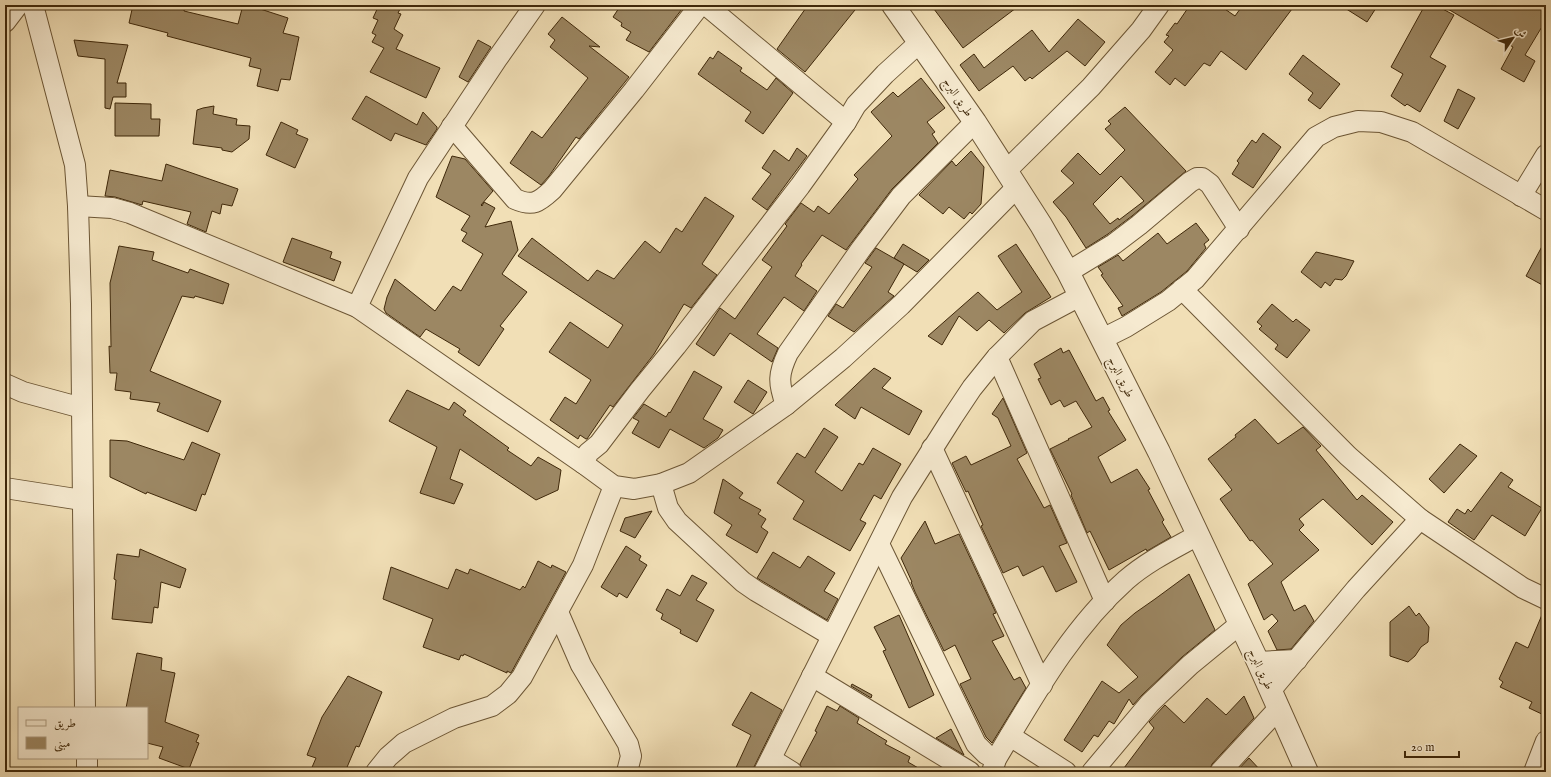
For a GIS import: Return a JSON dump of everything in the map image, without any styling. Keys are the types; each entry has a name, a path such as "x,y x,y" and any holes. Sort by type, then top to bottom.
{"street":[{"path":"5,22 18,5"},
{"path":"33,5 75,165 80,253 85,707"},
{"path":"357,307 418,178 535,5"},
{"path":"452,126 515,199 527,204 542,200 552,190 634,90 700,5"},
{"path":"706,5 846,122"},
{"name":"طريق البرج","path":"893,5 975,122 1041,225 1068,272 1156,445 1258,662 1307,772"},
{"path":"78,206 112,208 130,213 357,307 614,486 634,488 660,484 690,473 786,405 831,369 901,305 1012,179 1140,30 1159,5"},
{"path":"584,464 588,453 599,444 800,186 846,122 856,105 868,91 920,42"},
{"path":"1102,339 1126,328 1168,301 1195,279 1316,137 1334,127 1358,121 1381,122 1412,132 1546,210"},
{"path":"786,405 780,390 779,377 782,364 788,353 861,249 901,196 975,122"},
{"path":"1521,196 1546,155"},
{"path":"1068,272 1114,244 1190,182 1197,178 1202,178 1210,184 1239,229"},
{"path":"1182,289 1348,456 1420,520 1523,588 1546,599"},
{"path":"792,772 767,765 902,497 932,448 972,388 997,357 1034,321 1080,296"},
{"path":"997,357 1105,601"},
{"path":"5,384 23,392 82,408"},
{"path":"932,448 1042,685"},
{"path":"660,484 668,508 677,521 743,582 832,636"},
{"path":"376,772 388,757 404,743 454,718 492,706 508,694 522,677 558,612 591,546 614,486"},
{"path":"5,488 82,500"},
{"path":"1220,772 1275,699 1297,660 1356,589 1420,520"},
{"path":"879,544 976,744 986,754 994,766 1010,736 1067,646 1105,601 1126,580 1143,567 1198,535"},
{"path":"558,612 581,665 628,744 631,756 627,772"},
{"path":"1092,772 1150,703 1190,665 1240,624"},
{"path":"1258,662 1297,660"},
{"path":"812,676 970,772"},
{"path":"1010,736 1066,772"},
{"path":"1534,772 1546,741"},
{"path":"87,759 87,772"}],"building":[{"path":"133,5 185,5 184,11 238,24 243,5 248,5 288,18 283,33 299,37 290,80 281,79 278,91 257,86 261,69 249,66 251,58 167,36 168,33 129,23"},
{"path":"379,5 402,5 398,13 401,14 394,29 403,35 396,49 440,68 426,98 370,72 384,48 372,42 376,35 372,33 378,20 373,18"},
{"path":"621,5 679,5 682,9 649,52 626,40 631,32 621,26 622,23 613,17"},
{"path":"808,5 859,5 805,72 777,49"},
{"path":"931,5 1020,5 963,48"},
{"path":"1190,5 1219,5 1235,16 1243,5 1295,5 1246,70 1221,51 1210,66 1204,63 1185,86 1175,78 1170,85 1155,72 1173,50 1164,42 1169,36 1166,35 1175,23 1177,24"},
{"path":"1340,5 1378,5 1367,22"},
{"path":"1425,5 1435,5 1454,15 1430,57 1446,66 1420,112 1407,104 1405,106 1391,96 1403,74 1391,67"},
{"path":"1441,5 1546,5 1546,20 1525,55 1535,61 1524,82 1501,69 1513,47"},
{"path":"562,17 600,47 589,46 629,77 579,139 576,137 541,185 510,163 532,131 542,138 588,78 550,47 555,40 548,34"},
{"path":"1078,19 1105,42 1085,66 1067,51 1032,79 1030,77 1025,81 1013,66 979,91 960,65 974,54 984,68 1032,30 1049,52"},
{"path":"74,40 128,45 117,83 126,83 126,97 113,97 110,109 105,108 105,59 78,56"},
{"path":"478,40 491,47 468,82 459,77"},
{"path":"718,51 742,68 740,71 767,90 776,78 793,93 763,134 745,121 751,112 698,74 710,57 713,59"},
{"path":"1303,55 1340,84 1320,109 1308,100 1313,93 1289,74"},
{"path":"921,78 945,108 927,122 935,132 932,134 938,143 892,189 846,250 822,235 801,264 802,265 795,276 817,291 804,311 784,297 757,334 778,348 772,362 730,333 714,356 696,344 720,308 735,319 772,267 762,260 787,226 785,224 801,203 814,212 818,206 829,214 858,179 854,175 892,136 871,112 893,92 898,97"},
{"path":"1458,89 1475,98 1458,129 1444,121"},
{"path":"366,96 417,125 423,112 437,127 437,129 426,145 395,133 391,141 352,119"},
{"path":"115,103 151,104 151,119 160,119 159,136 115,136"},
{"path":"214,106 213,114 237,119 236,125 250,126 249,139 232,152 222,150 222,148 193,144 197,110"},
{"path":"1125,107 1186,171 1132,216 1086,248 1066,217 1053,202 1074,183 1061,171 1078,153 1100,175 1125,150 1105,129 1111,124 1108,121","holes":["1121,176 1144,201 1119,220 1118,218 1110,224 1093,204"]},
{"path":"281,122 298,130 296,134 308,139 295,168 266,155"},
{"path":"1263,133 1281,147 1253,188 1232,174 1239,163 1237,161 1252,140 1256,143"},
{"path":"797,148 807,156 767,210 752,199 771,174 762,168 774,150 789,161"},
{"path":"971,151 984,167 981,204 972,214 970,212 964,219 949,207 943,214 919,195 952,161 956,166"},
{"path":"452,156 465,159 493,191 481,205 482,206 484,202 495,208 485,227 511,221 518,250 502,274 527,292 500,326 504,329 479,366 458,352 460,349 426,329 420,337 386,313 384,309 387,297 395,279 435,311 453,286 461,291 483,254 462,241 467,233 461,230 470,216 436,197"},
{"path":"166,164 238,189 232,206 222,204 220,214 212,211 206,232 187,224 191,212 143,201 142,205 115,197 105,196 110,170 162,181"},
{"path":"705,197 734,216 702,264 717,275 691,308 684,304 654,354 613,407 610,405 587,439 580,435 578,439 550,420 565,397 576,404 591,380 549,352 570,322 608,348 623,325 518,256 532,238 588,281 597,270 614,279 645,241 660,253 676,228 682,232"},
{"path":"1196,223 1209,240 1204,244 1206,248 1187,271 1161,292 1122,316 1118,308 1123,306 1101,275 1103,274 1098,267 1118,255 1123,261 1158,233 1167,244"},
{"path":"292,238 332,252 330,258 341,262 334,281 283,262"},
{"path":"1546,239 1546,287 1526,276"},
{"path":"903,244 929,260 917,272 894,258"},
{"path":"1016,244 1051,297 1025,313 1004,333 989,320 977,331 959,316 942,345 928,336 978,292 997,310 1022,292 998,256"},
{"path":"119,246 154,252 152,260 188,273 190,269 229,284 223,304 195,296 194,298 182,296 150,371 221,401 208,432 157,411 160,403 130,399 131,392 115,390 117,373 110,373 110,283"},
{"path":"876,248 904,264 888,292 894,296 854,332 828,316 836,304 843,308 872,267 865,263"},
{"path":"1316,252 1354,261 1346,276 1342,280 1335,279 1330,286 1325,282 1321,288 1301,272"},
{"path":"1272,304 1293,322 1296,319 1310,330 1287,358 1275,349 1278,345 1259,329 1262,326 1257,322"},
{"path":"1061,348 1063,353 1069,350 1096,401 1103,397 1110,410 1108,411 1126,440 1098,457 1111,483 1137,469 1150,489 1148,490 1164,520 1162,522 1171,537 1109,570 1090,531 1087,533 1071,495 1072,494 1050,449 1092,427 1076,401 1064,407 1060,400 1051,405 1038,379 1041,378 1034,364"},
{"path":"874,368 891,378 882,388 922,411 909,435 861,407 855,419 835,405"},
{"path":"694,371 722,387 703,419 723,430 718,438 704,448 670,429 659,448 632,433 639,421 633,418 644,404 666,417 669,412 670,413"},
{"path":"748,380 767,392 753,414 734,402"},
{"path":"407,390 449,410 454,402 466,411 463,415 509,448 507,450 531,466 538,457 561,470 558,490 536,500 460,449 450,479 463,484 454,504 420,493 437,447 389,421"},
{"path":"1003,398 1027,453 1017,459 1044,508 1050,505 1067,543 1059,546 1077,582 1056,592 1043,566 1023,576 1018,566 1003,573 981,526 983,525 968,491 966,492 952,463 966,456 971,465 1011,446 998,418 992,414"},
{"path":"1255,419 1278,444 1303,427 1321,446 1316,450 1357,500 1362,495 1393,522 1372,545 1323,499 1299,519 1304,525 1299,530 1319,550 1281,582 1294,611 1305,605 1314,621 1291,649 1277,650 1268,631 1278,621 1272,614 1264,620 1248,584 1273,564 1252,540 1250,541 1220,499 1232,490 1208,459 1236,437 1235,435"},
{"path":"824,428 838,437 815,472 842,491 859,463 863,465 873,448 901,464 881,499 874,495 860,520 866,523 850,551 793,519 804,501 777,483 797,453 805,458"},
{"path":"110,440 127,441 184,460 192,442 220,454 205,495 202,494 196,511 147,492 146,494 110,477"},
{"path":"1460,444 1477,456 1444,493 1429,479"},
{"path":"1501,472 1513,480 1508,487 1542,508 1525,536 1492,515 1474,540 1448,522 1457,509 1465,514 1468,509 1471,512"},
{"path":"723,479 743,493 739,498 761,510 758,514 766,519 761,527 768,532 757,553 726,535 732,525 714,513"},
{"path":"652,511 635,538 620,531 625,518"},
{"path":"925,521 935,544 959,534 996,613 993,614 1004,636 992,641 1014,680 1020,677 1026,688 992,743 986,737 960,684 971,679 955,645 944,651 915,592 901,558"},
{"path":"626,546 641,556 639,560 647,565 627,598 619,593 617,597 601,587"},
{"path":"140,549 186,569 180,588 161,582 158,608 154,607 152,623 112,619 117,554 139,557"},
{"path":"773,552 800,568 808,556 835,573 824,591 838,599 827,620 757,578"},
{"path":"538,561 551,568 552,565 566,572 511,673 507,671 507,673 464,654 463,656 461,655 459,660 423,647 433,619 383,599 391,567 448,589 456,569 468,574 470,569 520,590 523,586 525,588"},
{"path":"1189,574 1215,630 1182,657 1133,705 1129,699 1114,724 1109,721 1098,737 1094,735 1082,752 1064,740 1102,681 1119,693 1138,677 1107,645 1121,625"},
{"path":"692,575 707,583 696,600 714,610 697,642 680,633 681,630 661,619 663,614 656,610 667,589 680,596"},
{"path":"1409,606 1416,616 1419,613 1429,627 1428,642 1421,647 1415,656 1408,662 1390,656 1390,622"},
{"path":"1544,610 1546,610 1546,716 1529,708 1532,702 1500,687 1503,682 1499,679 1516,642 1528,648"},
{"path":"899,615 934,695 909,708 883,651 886,650 874,627"},
{"path":"137,653 162,658 161,670 175,673 165,722 199,735 196,742 199,743 189,769 159,758 163,747 148,743 148,707 126,707"},
{"path":"348,676 382,692 359,747 356,746 345,772 310,772 316,758 307,755 322,717"},
{"path":"852,684 872,695 871,698 851,686"},
{"path":"751,692 782,710 754,767 753,772 734,772 751,735 732,725"},
{"path":"1244,696 1254,718 1212,764 1209,772 1121,772 1154,728 1149,722 1165,705 1184,723 1207,698 1226,715"},
{"path":"827,706 837,711 840,706 859,718 857,723 887,741 885,744 910,757 908,762 925,772 803,772 800,764 817,732 815,731"},
{"path":"951,729 964,755 936,738"},
{"path":"1249,758 1262,772 1236,772"}]}
